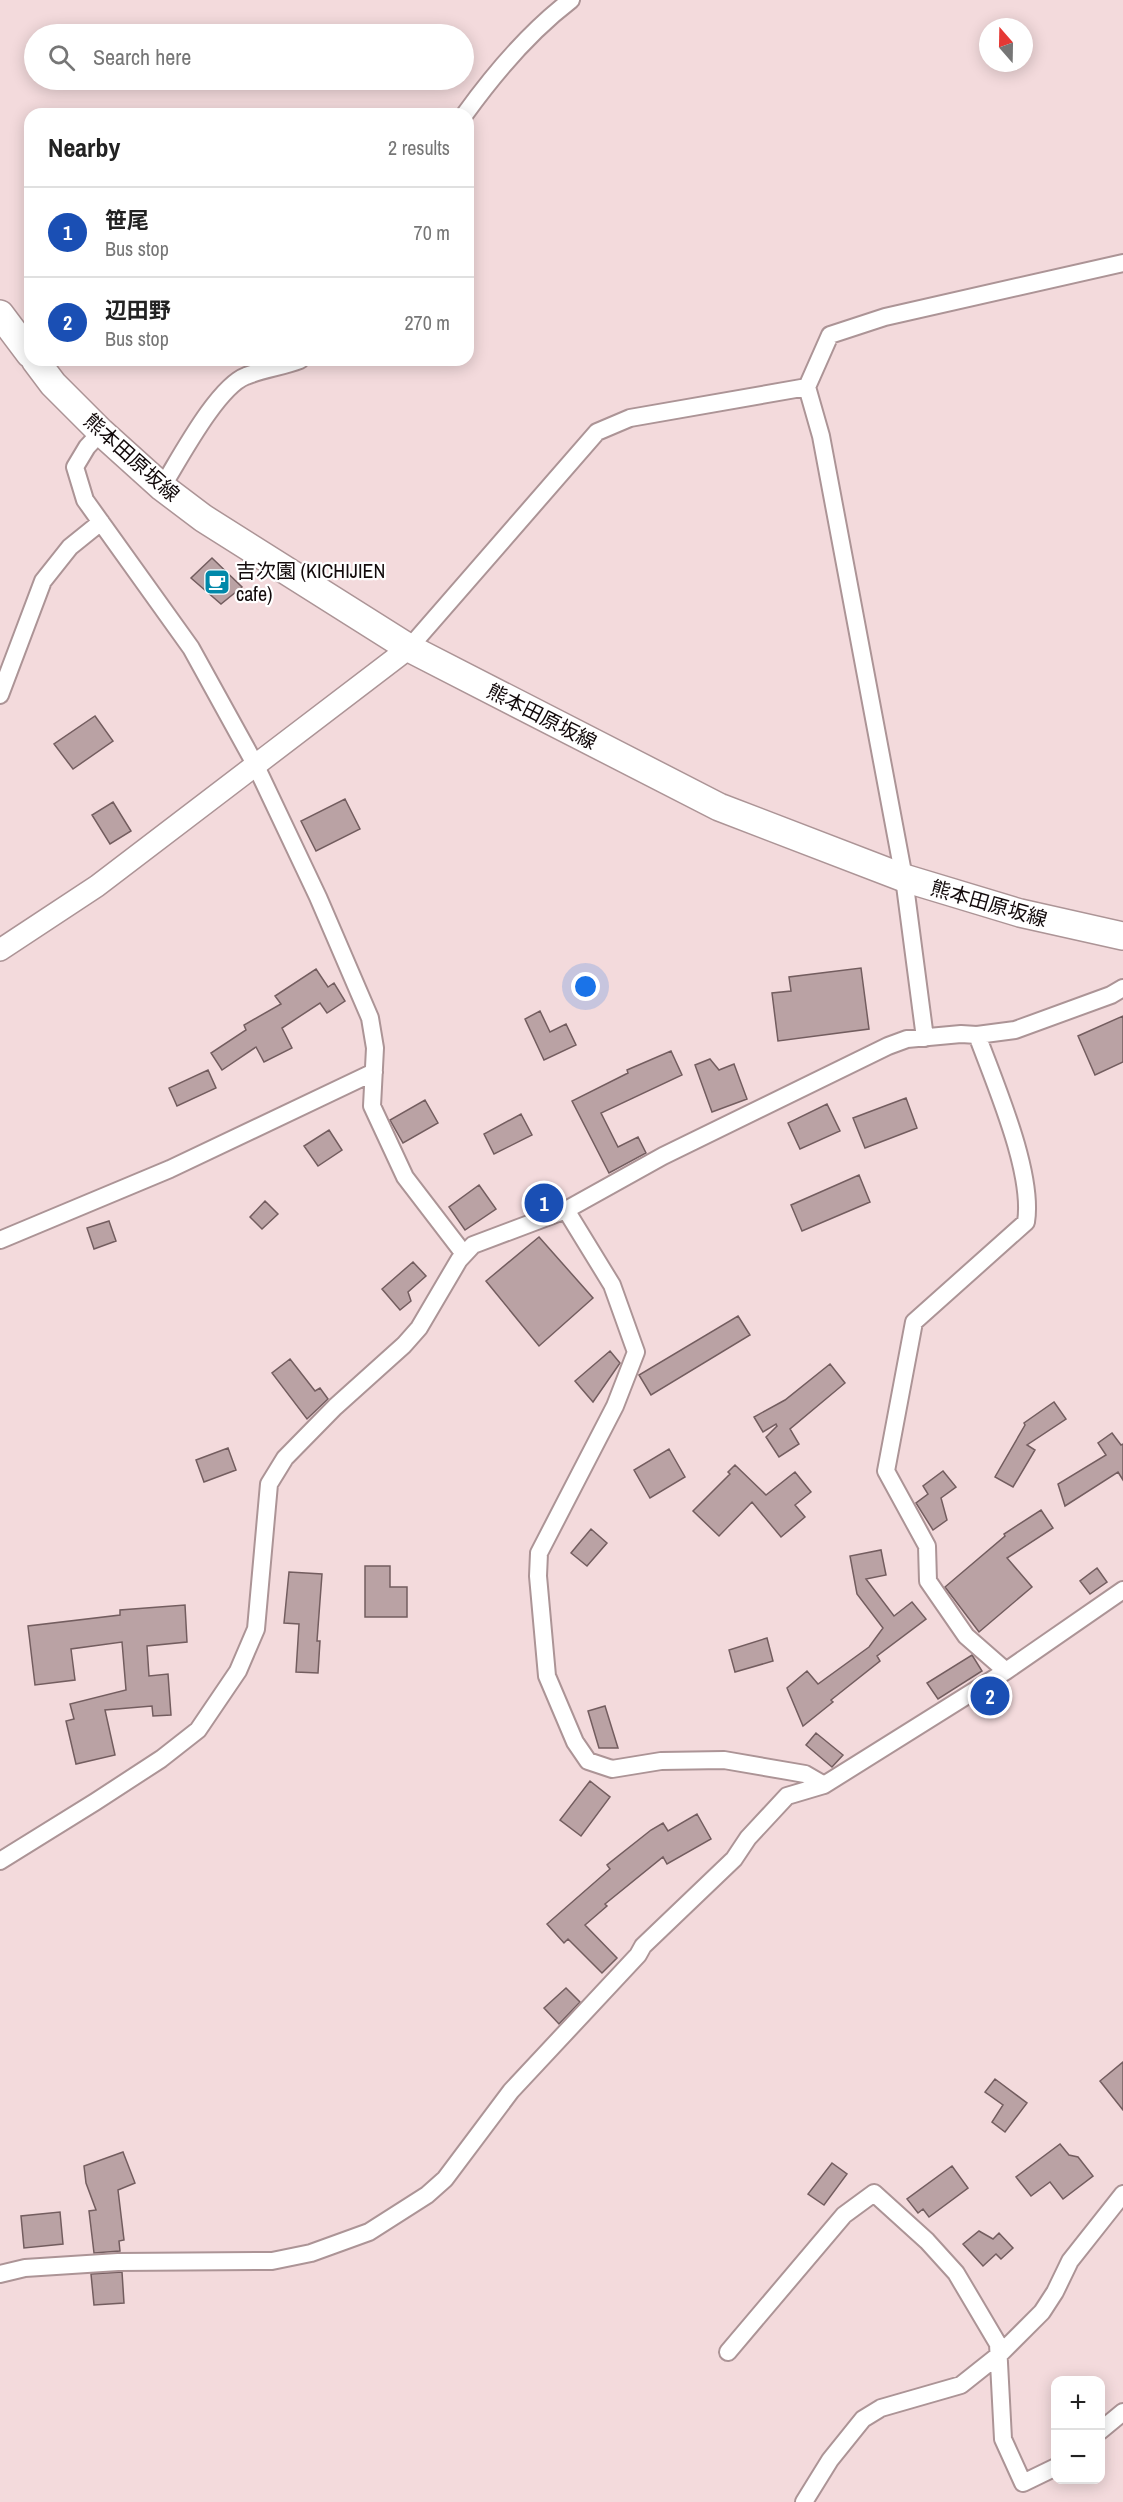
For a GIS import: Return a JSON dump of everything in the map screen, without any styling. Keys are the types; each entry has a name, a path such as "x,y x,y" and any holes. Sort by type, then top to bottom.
{"main road":[{"path":"0,314 24,346"},
{"name":"熊本田原坂線","path":"40,366 53,384 101,432 162,487 203,518 409,648 719,807 904,878 1020,914 1123,936"}],"street":[{"path":"469,108 493,75 543,21 571,0"},
{"path":"925,1038 904,878 821,436 807,387 830,335 885,317 1123,263"},
{"path":"162,487 203,420 230,387 244,376 279,366"},
{"path":"0,950 97,886 409,648 597,432 630,418 807,387"},
{"path":"101,432 87,447 75,467 86,500 191,648 255,764 318,897 370,1018 374,1039 372,1106 405,1177 464,1254"},
{"path":"0,695 43,581 70,547 101,522"},
{"path":"0,1861 161,1759 198,1730 238,1671 256,1629 269,1484 285,1458 419,1328 464,1254 473,1245 566,1209 663,1156 888,1046 908,1039 1015,1030 1111,995 1123,988"},
{"path":"977,1035 1023,1167 1029,1202 1026,1222 914,1322 886,1471 927,1546 928,1581 966,1636 1006,1671"},
{"path":"0,1240 170,1169 374,1072"},
{"path":"566,1209 612,1285 636,1352 615,1406 539,1553 538,1576 547,1676 575,1742 588,1761 612,1769 661,1761 724,1760 804,1774 824,1785"},
{"path":"0,2274 25,2268 118,2262 272,2261 311,2253 369,2232 427,2195 445,2179 511,2091 638,1955 643,1946 734,1859 748,1838 787,1796 824,1785 1006,1671 1123,1590"},
{"path":"728,2352 844,2215 874,2193 927,2241 956,2272 998,2344 1003,2439 1023,2483 1051,2469"},
{"path":"804,2502 830,2460 863,2419 882,2408 961,2385 1000,2354 1042,2312 1070,2261 1123,2194"},
{"path":"1102,2430 1123,2412"}],"building":[{"name":"吉次園 (KICHIJIEN cafe)","path":"212,558 242,587 221,604 191,578"},
{"path":"95,716 113,741 73,769 54,744"},
{"path":"345,799 360,829 316,851 301,821"},
{"path":"113,802 131,831 110,844 92,815"},
{"path":"861,968 869,1029 778,1041 772,993 791,991 789,977"},
{"path":"316,969 328,987 334,983 345,1001 327,1013 320,1003 282,1028 292,1048 264,1062 256,1047 222,1070 211,1053 246,1030 244,1025 281,1004 275,996"},
{"path":"540,1011 550,1032 566,1024 576,1045 544,1060 525,1019"},
{"path":"1123,1016 1123,1062 1095,1075 1078,1036"},
{"path":"671,1051 682,1075 601,1113 618,1147 638,1137 646,1153 609,1173 572,1101 628,1073 627,1070"},
{"path":"710,1059 719,1070 734,1064 747,1099 712,1112 695,1065"},
{"path":"208,1070 216,1088 177,1106 169,1088"},
{"path":"906,1098 917,1128 865,1148 853,1118"},
{"path":"425,1100 438,1123 403,1143 390,1120"},
{"path":"827,1104 840,1131 800,1149 788,1123"},
{"path":"521,1114 532,1135 494,1154 484,1134"},
{"path":"329,1130 342,1150 318,1166 304,1146"},
{"path":"859,1175 870,1202 802,1231 791,1205"},
{"path":"479,1185 496,1209 465,1230 449,1207"},
{"path":"265,1201 278,1214 262,1229 250,1217"},
{"path":"109,1221 116,1241 94,1249 87,1228"},
{"path":"539,1237 593,1298 539,1346 486,1281"},
{"path":"413,1262 426,1276 408,1292 411,1301 400,1310 382,1289"},
{"path":"738,1316 750,1335 651,1395 639,1375"},
{"path":"610,1351 620,1363 593,1402 575,1381"},
{"path":"290,1359 315,1391 320,1388 328,1399 307,1419 272,1373"},
{"path":"830,1364 845,1383 790,1429 799,1444 779,1457 766,1437 777,1426 776,1424 763,1432 754,1417 785,1400"},
{"path":"1054,1402 1066,1419 1027,1445 1035,1450 1013,1487 995,1477 1025,1425 1024,1423"},
{"path":"1112,1433 1121,1445 1123,1444 1123,1480 1118,1472 1065,1506 1058,1484 1106,1455 1098,1443"},
{"path":"228,1448 236,1470 204,1482 196,1460"},
{"path":"669,1449 685,1477 650,1498 634,1470"},
{"path":"735,1465 766,1495 795,1472 811,1492 795,1505 805,1517 781,1537 752,1502 719,1536 693,1511 730,1474 728,1472"},
{"path":"943,1471 956,1487 941,1498 947,1520 933,1530 916,1503 928,1494 923,1486"},
{"path":"1041,1510 1053,1528 1007,1558 1032,1587 979,1632 945,1587 1005,1536 1004,1534"},
{"path":"591,1529 607,1543 587,1566 571,1553"},
{"path":"881,1550 886,1575 866,1579 894,1616 912,1602 926,1619 877,1656 880,1661 831,1700 833,1702 803,1726 787,1688 807,1671 818,1684 869,1647 883,1628 857,1594 850,1556"},
{"path":"365,1566 390,1566 390,1587 407,1587 407,1617 365,1617"},
{"path":"1097,1568 1107,1582 1090,1594 1080,1581"},
{"path":"289,1572 322,1574 317,1641 320,1641 318,1673 296,1672 299,1624 284,1623"},
{"path":"185,1605 187,1642 147,1646 149,1676 168,1674 171,1715 153,1716 152,1706 105,1710 115,1755 76,1764 66,1721 74,1719 70,1704 126,1690 122,1642 71,1649 75,1680 35,1685 28,1626 120,1615 120,1610"},
{"path":"767,1638 773,1661 735,1672 729,1650"},
{"path":"972,1655 982,1671 938,1699 927,1683"},
{"path":"605,1706 618,1748 599,1748 588,1711"},
{"path":"816,1733 843,1755 832,1767 806,1745"},
{"path":"590,1781 610,1797 581,1836 560,1820"},
{"path":"697,1814 711,1839 667,1864 663,1857 605,1904 607,1906 585,1925 617,1958 602,1973 568,1939 564,1943 547,1924 610,1869 607,1865 651,1830 663,1823 668,1831"},
{"path":"566,1988 580,2002 559,2024 544,2008"},
{"path":"1123,2062 1123,2110 1100,2081"},
{"path":"995,2079 1027,2103 1005,2132 992,2122 1003,2105 985,2092"},
{"path":"1060,2144 1069,2155 1078,2157 1093,2176 1063,2199 1050,2182 1031,2196 1016,2177"},
{"path":"123,2152 135,2183 118,2190 124,2240 119,2241 120,2251 94,2253 89,2211 96,2210 86,2183 84,2166"},
{"path":"832,2163 847,2174 824,2205 808,2194"},
{"path":"952,2166 968,2188 929,2217 923,2209 918,2213 907,2199"},
{"path":"60,2212 63,2244 24,2248 21,2216"},
{"path":"979,2231 993,2239 999,2233 1013,2248 1001,2259 996,2254 983,2266 963,2244"},
{"path":"122,2272 124,2303 94,2305 91,2274"}],"place":[{"name":"吉次園 (KICHIJIEN cafe)","path":"217,582"},
{"name":"笹尾","path":"544,1203"},
{"name":"辺田野","path":"990,1696"}]}
